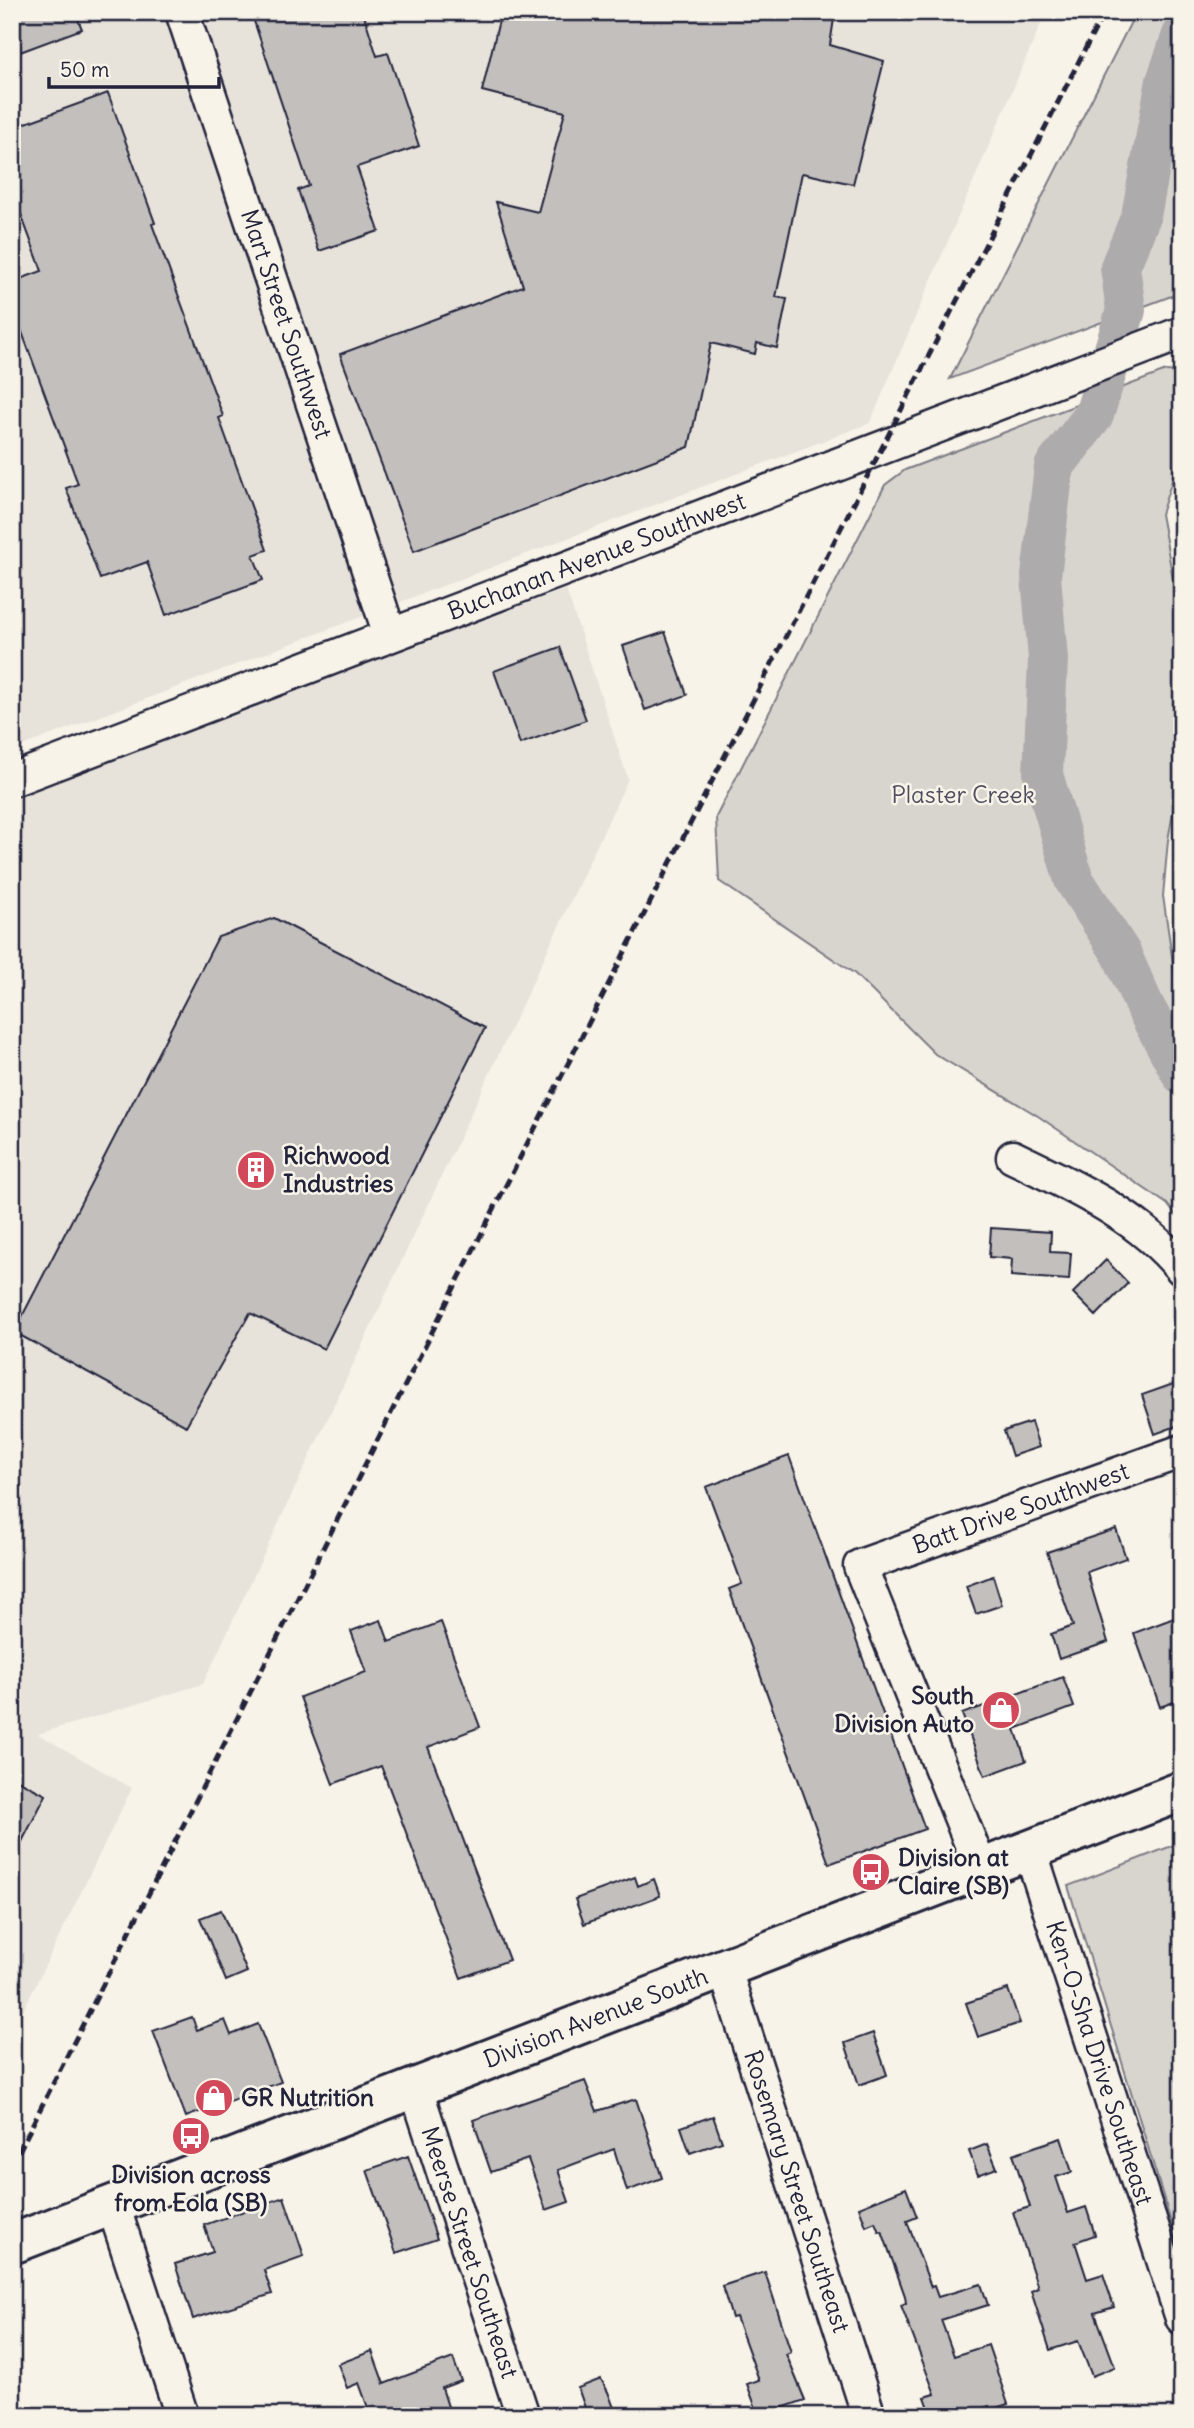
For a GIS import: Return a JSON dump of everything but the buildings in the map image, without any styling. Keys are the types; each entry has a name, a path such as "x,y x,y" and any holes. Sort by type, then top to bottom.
{"main road":[{"name":"Division Avenue South","path":"12,2244 1182,1791"}],"street":[{"name":"Mart Street Southwest","path":"182,12 390,635"},
{"name":"Buchanan Avenue Southwest","path":"12,780 1175,336"},
{"path":"1013,1157 1090,1194 1116,1211 1145,1233 1182,1269"},
{"name":"Batt Drive Southwest","path":"981,1869 860,1566 1182,1451"},
{"name":"Ken-O-Sha Drive Southeast","path":"1030,1850 1182,2318"},
{"name":"Rosemary Street Southeast","path":"724,1967 869,2416"},
{"name":"Meerse Street Southeast","path":"416,2089 523,2416"},
{"path":"113,2205 182,2416"}],"shaded area":[{"path":"12,12 1046,12 870,423 12,750"},
{"path":"566,589 628,779 203,1684 38,1734 132,1788 12,2033 12,799"}],"green space":[{"path":"1136,12 1182,12 1182,292 950,379"},
{"name":"Plaster Creek","path":"1166,371 1179,372 1182,425 1176,468 1161,514 1182,627 1182,765 1168,840 1163,896 1174,970 1182,990 1182,1223 1167,1204 1038,1116 935,1054 855,974 719,881 716,817 885,485 905,470"},
{"path":"1182,1842 1182,2258 1068,1886"}],"waterway":[{"name":"Plaster Creek","path":"1182,35 1166,81 1141,216 1120,267 1126,310 1094,415 1054,467 1041,576 1048,659 1043,774 1074,880 1121,953 1144,1005 1182,1075"}],"railway":[{"path":"12,2165 501,1195 1104,12"}],"place":[{"name":"Richwood Industries","path":"256,1170"},
{"name":"South Division Auto","path":"1001,1710"},
{"name":"Division at Claire (SB)","path":"871,1872"},
{"name":"GR Nutrition","path":"214,2098"},
{"name":"Division across from Eola (SB)","path":"191,2136"}]}
